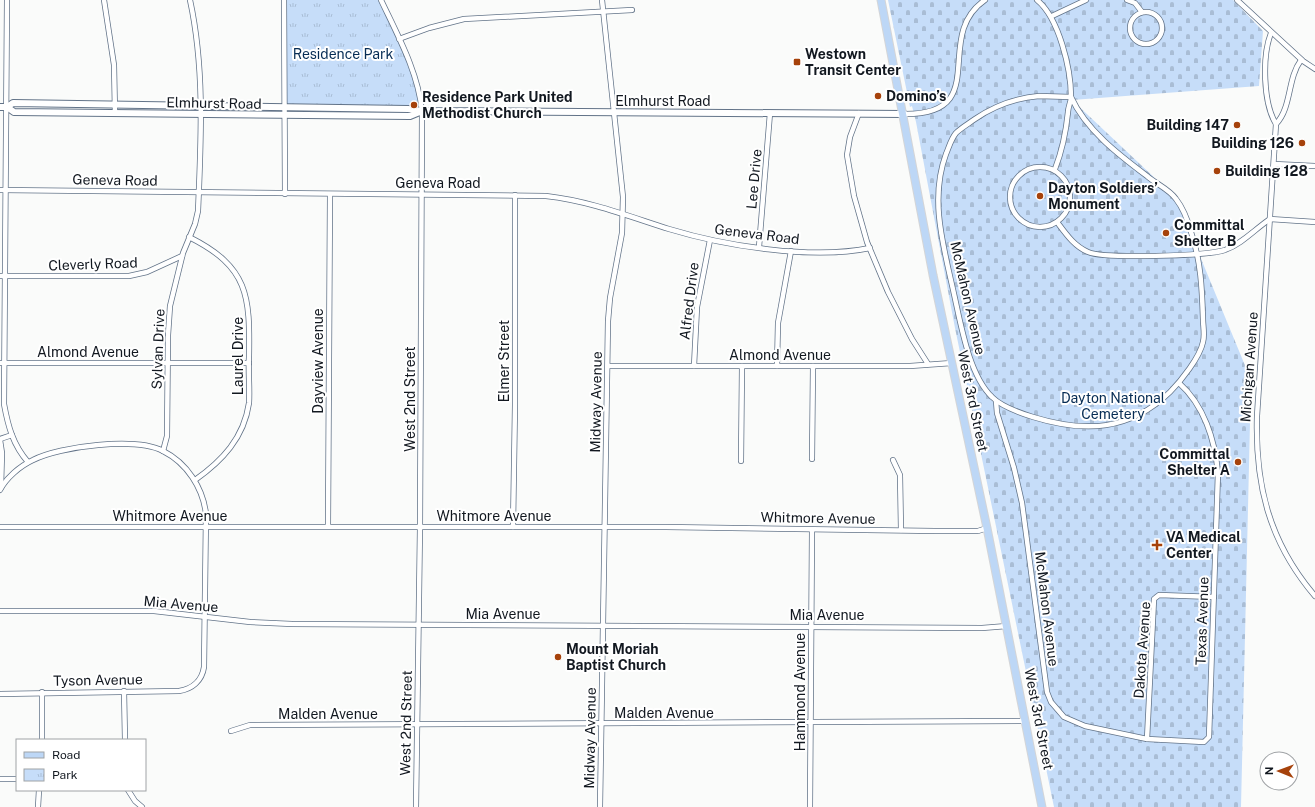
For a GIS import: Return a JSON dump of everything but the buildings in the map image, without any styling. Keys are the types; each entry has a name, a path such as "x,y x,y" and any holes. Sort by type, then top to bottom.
{"main road":[{"name":"West 3rd Street","path":"882,0 930,262 987,528 1042,807"}],"street":[{"path":"7,0 3,107 7,190 3,363 4,404 7,420 15,445 28,462"},
{"path":"104,0 114,65 115,113"},
{"name":"Sylvan Drive","path":"163,451 167,436 168,335 170,306 182,256 197,218 199,193 201,105 198,54 190,0"},
{"path":"284,0 285,194"},
{"name":"West 2nd Street","path":"381,0 418,84 422,112 420,527 416,807"},
{"name":"Midway Avenue","path":"600,807 609,310 622,233 623,213 622,176 602,0"},
{"path":"904,114 933,111 951,98 957,82 960,39 963,25 971,13 985,0"},
{"path":"1037,0 1052,16 1060,38 1071,97 1063,145 1055,169"},
{"path":"1052,16 1086,0"},
{"path":"1127,0 1135,3 1142,12"},
{"path":"1237,0 1301,60 1315,70"},
{"path":"399,39 429,28 464,19 632,10"},
{"path":"1148,11 1157,15 1162,23 1160,36 1156,41 1150,44 1138,42 1132,37 1130,30 1132,18 1142,12 1148,11"},
{"name":"Michigan Avenue","path":"1271,33 1267,48 1265,88 1268,103 1276,124 1257,416 1258,469 1263,498 1280,544 1298,575 1315,596"},
{"name":"Michigan Avenue","path":"1276,124 1283,114 1293,75 1301,60"},
{"name":"McMahon Avenue","path":"1071,97 1060,96 1023,98 1008,102 981,114 959,130 953,137 939,176 938,202 942,231 961,328 975,368 990,395 996,401 997,413 1014,468 1022,503 1046,685 1051,702 1064,717 1085,726 1147,739"},
{"path":"996,401 1028,416 1056,424 1076,427 1096,427 1121,422 1143,412 1161,400 1179,383 1204,342 1202,288 1198,254 1187,220 1176,198 1103,139 1092,128 1071,97"},
{"name":"Elmhurst Road","path":"3,107 13,103 408,109 422,112 904,114"},
{"name":"Elmhurst Road","path":"3,107 14,112 200,115 410,116 422,112"},
{"name":"Lee Drive","path":"759,247 770,113"},
{"path":"859,113 848,143 847,160 854,196 870,248 896,310 928,364"},
{"path":"1274,164 1315,166"},
{"path":"1039,167 1055,169 1065,180 1070,194 1066,212 1057,222 1042,226 1027,224 1018,218 1013,212 1010,196 1014,181 1023,171 1039,167"},
{"name":"Geneva Road","path":"0,190 330,195 422,194 546,196 574,200 623,213 667,228 710,240 791,251 830,251 870,248"},
{"name":"Dayview Avenue","path":"328,526 330,195"},
{"name":"Elmer Street","path":"513,527 515,405 515,195"},
{"path":"1057,222 1073,242 1082,249 1099,255 1198,254 1215,252 1231,247 1270,219 1315,222"},
{"name":"Laurel Drive","path":"189,237 213,250 224,258 243,286 249,312 249,402 242,428 231,448 222,459 195,480"},
{"name":"Alfred Drive","path":"694,366 697,308 710,240"},
{"path":"777,366 778,323 791,251"},
{"name":"Cleverly Road","path":"0,276 129,276 147,272 182,256"},
{"name":"Almond Avenue","path":"3,363 249,363"},
{"name":"Almond Avenue","path":"608,366 813,366 952,363"},
{"path":"741,461 742,366"},
{"path":"812,460 813,366"},
{"name":"Texas Avenue","path":"1147,739 1204,742 1209,737 1218,482 1217,464 1212,439 1203,416 1186,389 1179,383"},
{"path":"1,489 2,453 0,439 12,435"},
{"path":"1,489 8,478 28,462 58,452 88,446 143,446 163,451 182,465 195,480 204,502 206,528 205,616"},
{"path":"894,460 900,475 901,530"},
{"name":"Whitmore Avenue","path":"0,527 206,528 328,526 971,531 987,528"},
{"name":"Hammond Avenue","path":"810,807 812,530"},
{"name":"Dakota Avenue","path":"1147,739 1154,599 1159,595 1214,597"},
{"name":"Mia Avenue","path":"0,611 154,611 264,624 990,628 1007,626"},
{"name":"Tyson Avenue","path":"0,694 42,692 179,691 194,684 200,677 204,667 205,616"},
{"path":"124,691 124,739"},
{"path":"42,692 42,739"},
{"name":"Malden Avenue","path":"231,731 250,725 810,724 1026,721"},
{"path":"0,779 16,779"},
{"path":"38,807 39,791"},
{"path":"129,791 139,806"}],"green space":[{"name":"Residence Park","path":"284,0 381,0 413,70 422,111 285,107"},
{"name":"Dayton National Cemetery","path":"888,0 1233,0 1263,31 1259,86 1072,100 1176,198 1251,380 1241,807 1054,807 955,328 916,122 912,106 910,107"}],"place":[{"name":"Westown Transit Center","path":"797,62"},
{"name":"Domino’s","path":"878,96"},
{"name":"Residence Park United Methodist Church","path":"414,105"},
{"name":"Building 147","path":"1237,125"},
{"name":"Building 126","path":"1302,143"},
{"name":"Building 128","path":"1217,171"},
{"name":"Dayton Soldiers’ Monument","path":"1040,196"},
{"name":"Committal Shelter B","path":"1166,233"},
{"name":"Committal Shelter A","path":"1238,462"},
{"name":"VA Medical Center","path":"1157,545"},
{"name":"Mount Moriah Baptist Church","path":"558,657"}]}
